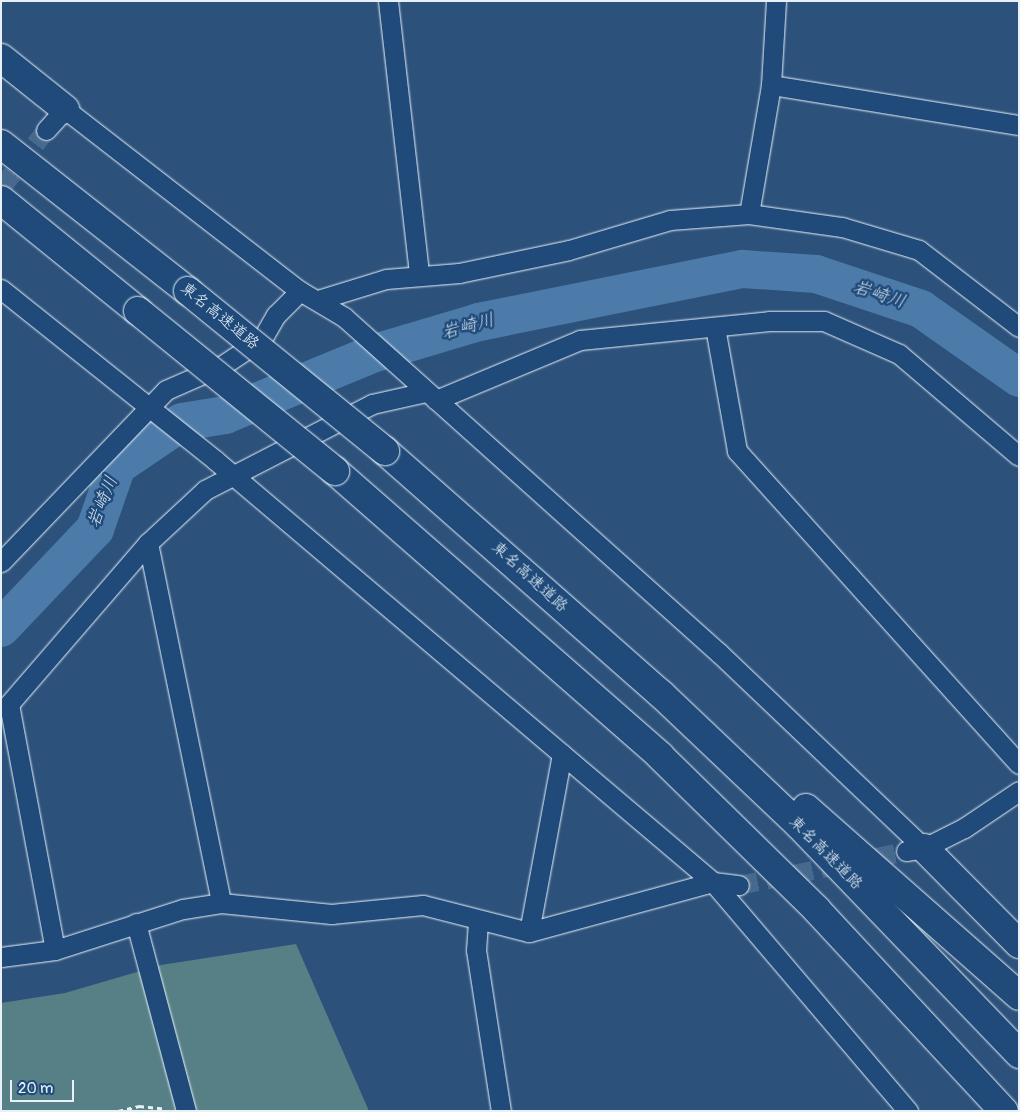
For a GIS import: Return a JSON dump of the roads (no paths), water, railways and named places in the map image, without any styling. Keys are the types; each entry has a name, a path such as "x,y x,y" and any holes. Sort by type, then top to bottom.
{"main road":[{"path":"1,58 65,109"},
{"name":"東名高速道路","path":"1,144 188,291 386,451 463,518 799,825 1019,1054"},
{"path":"1,200 335,471 660,756 902,1000 1004,1111"},
{"path":"463,518 670,689 1019,996"},
{"path":"915,850 1019,944"},
{"path":"902,1000 986,1111"}],"street":[{"path":"388,1 419,274"},
{"path":"748,214 771,86 776,1"},
{"path":"771,86 1019,125"},
{"path":"46,130 65,109 300,291 321,299 344,318 719,653 915,850 964,828 1019,791"},
{"path":"321,299 386,279 419,274 478,270 569,250 670,220 748,214 842,227 919,250 1019,328"},
{"path":"1,289 215,460 713,882 908,1111"},
{"path":"1,562 166,390 223,365 262,339 276,315 300,291"},
{"path":"55,950 5,708 148,543 205,490 372,404 426,391 580,340 715,327 824,322 869,337 899,354 1019,456"},
{"path":"715,327 737,451 1019,764"},
{"path":"148,543 221,903"},
{"path":"529,932 562,754"},
{"path":"1,957 55,950 136,923 221,903 331,914 423,905 478,922 529,932 713,882 739,886"},
{"path":"478,922 476,950 501,1111"},
{"path":"136,923 186,1111"}],"waterway":[{"name":"岩崎川","path":"1,628 95,529 117,466 182,422 225,415 375,353 479,322 743,269 816,274 921,309 1019,378"}],"tunnel":[{"path":"1,188 46,130"},
{"path":"739,885 906,851"}]}
